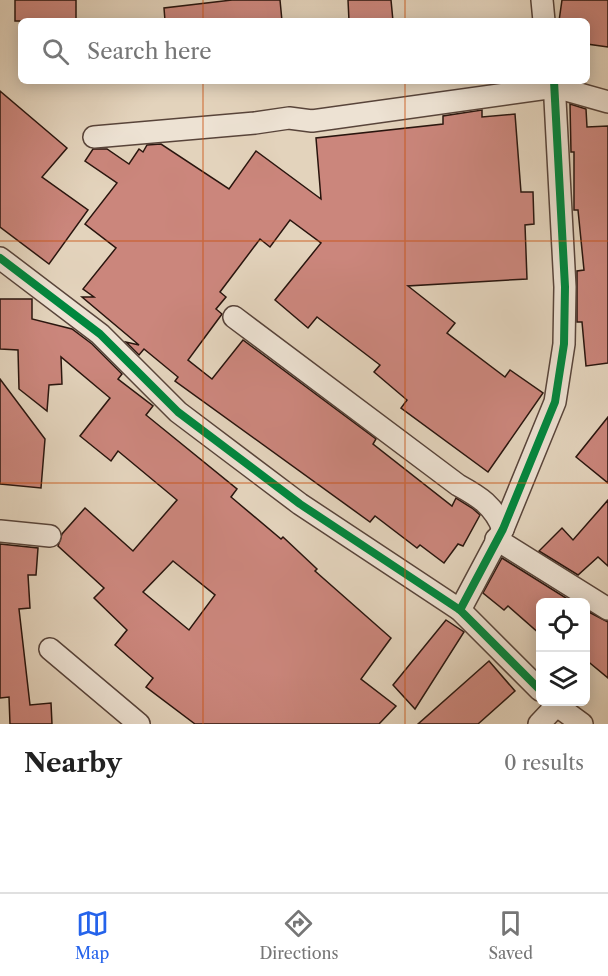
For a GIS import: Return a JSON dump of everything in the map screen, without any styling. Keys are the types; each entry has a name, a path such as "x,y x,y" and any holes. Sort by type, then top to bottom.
{"street":[{"path":"542,0 544,18"},
{"path":"460,610 500,534 555,402 564,344 565,287 555,84"},
{"path":"94,136 255,123 289,118 312,121 555,84 608,102"},
{"path":"0,258 100,334 178,412 300,504 460,610 536,686"},
{"path":"234,317 458,485 484,500 497,513 500,534 608,609"},
{"path":"0,531 50,536"},
{"path":"50,650 139,724"},
{"path":"539,724 552,706"},
{"path":"557,706 582,724"}],"building":[{"path":"15,0 76,0 76,18 18,18 18,21 15,21"},
{"path":"232,0 280,0 282,18 165,18 164,8"},
{"path":"348,0 391,0 393,18 349,18"},
{"path":"562,0 608,0 608,47 590,44 590,18 559,18"},
{"path":"0,91 67,148 42,177 88,210 49,264 0,227"},
{"path":"570,104 586,109 587,127 608,126 608,363 586,366 582,322 577,322 577,271 584,270 578,210 574,210 574,152 571,152"},
{"path":"482,110 482,117 515,114 521,192 533,192 534,224 525,225 527,279 408,286 455,323 447,333 505,377 510,370 543,393 488,472 401,408 407,400 374,372 380,365 317,317 308,328 275,300 321,243 290,220 270,247 260,239 220,292 226,297 216,309 222,314 188,360 212,379 243,340 376,439 373,444 452,506 456,498 472,508 480,515 463,546 458,544 444,563 420,545 417,548 375,516 370,522 175,381 178,377 144,349 139,355 126,342 139,345 82,297 94,297 83,289 116,248 85,224 117,183 85,161 93,149 107,149 129,164 139,149 143,152 147,145 161,144 229,189 256,151 321,199 316,138 443,124 443,116"},
{"path":"0,299 32,299 32,319 72,329 92,344 122,374 118,379 153,406 146,415 237,489 231,497 281,539 283,537 317,569 315,571 391,638 361,679 396,706 379,724 195,724 146,687 153,678 115,645 127,630 94,598 104,588 58,546 62,534 85,508 133,551 177,500 118,451 111,461 80,436 110,398 61,357 62,384 49,385 47,411 19,389 18,350 0,349","holes":["173,561 215,595 189,630 143,592"]},
{"path":"0,379 45,439 41,488 0,484"},
{"path":"608,417 608,483 576,457"},
{"path":"608,500 608,566 598,557 578,575 539,551 562,528 573,540"},
{"path":"0,544 38,548 36,575 28,575 30,608 19,609 30,705 51,703 52,724 10,724 9,697 0,698"},
{"path":"502,558 566,598 536,598 536,630 508,606 504,610 483,593"},
{"path":"590,613 608,622 608,678 590,663"},
{"path":"446,620 464,632 415,709 393,685"},
{"path":"489,661 515,691 478,724 418,724"}],"cycle path":[{"path":"460,610 503,529 555,402 564,344 565,287 554,84"},
{"path":"0,258 100,334 178,412 300,504 460,610 536,686"}]}
